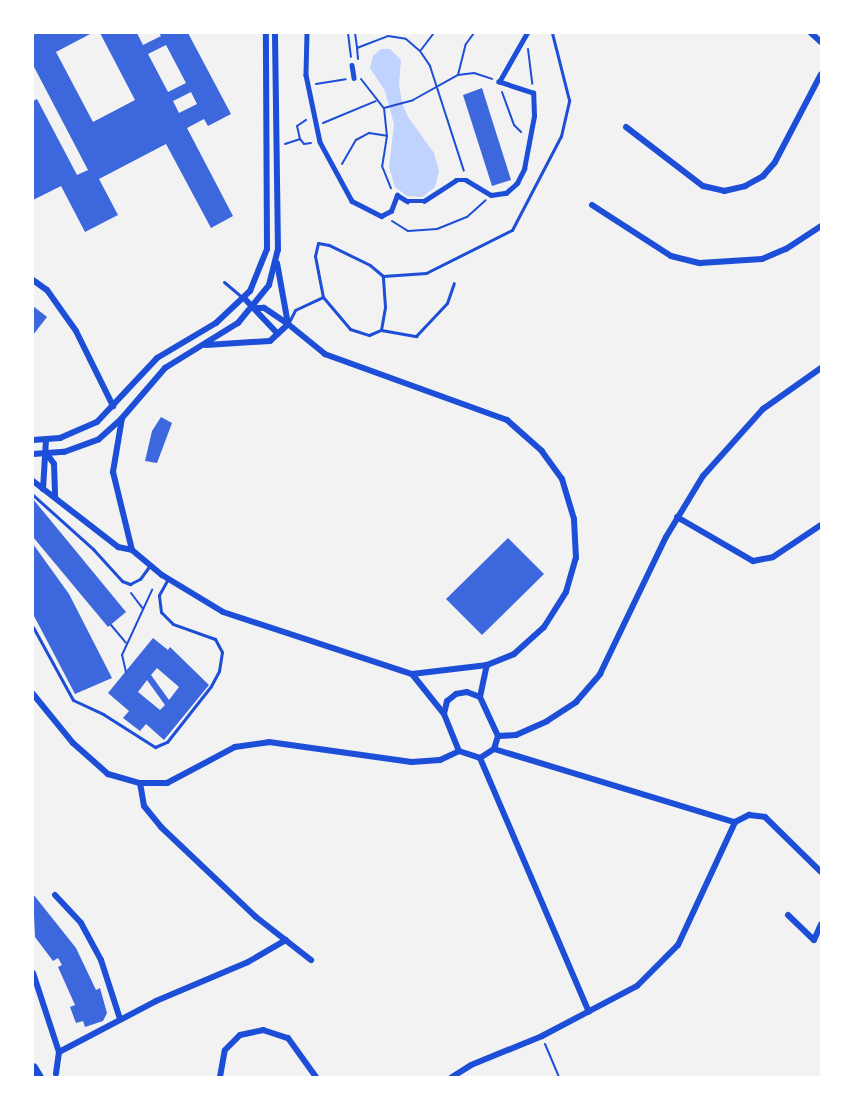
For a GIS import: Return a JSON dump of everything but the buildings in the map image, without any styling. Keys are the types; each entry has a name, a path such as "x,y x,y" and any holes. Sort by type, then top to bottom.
{"main road":[{"path":"33,1067 39,1077"}],"street":[{"path":"33,440 46,440 78,433 113,406 157,358 216,323 245,299 260,274 267,249 266,33"},
{"path":"275,33 277,263 288,324"},
{"path":"307,33 307,86 312,116 320,142 335,175 352,201 381,216 391,211 397,195 407,201 424,201 456,180 466,180 491,195 506,193 517,183 529,141 533,93 499,82 525,39 526,33"},
{"path":"811,33 821,42"},
{"path":"352,65 354,78"},
{"path":"626,127 703,186 724,191 745,186 763,176 775,162 821,74"},
{"path":"592,205 671,256 700,263 762,259 786,249 821,226"},
{"path":"33,454 81,448 122,418 165,368 204,345 255,308 277,263"},
{"path":"33,280 47,290 76,331 113,406"},
{"path":"245,299 255,308 257,315 278,334"},
{"path":"33,481 118,547 132,550 165,577 223,612 412,674 487,665 514,654 544,627 566,592 576,558 574,519 562,479 542,451 507,420 325,354 264,308 255,308"},
{"path":"204,345 270,341 288,324"},
{"path":"498,736 516,735 547,721 576,702 600,674 677,517 703,476 754,417 821,368"},
{"path":"122,418 113,472 132,550"},
{"path":"43,489 42,464 47,454 46,440"},
{"path":"47,454 54,464 55,497"},
{"path":"677,517 753,561 773,557 821,525"},
{"path":"480,758 494,749 498,736 480,697 487,665"},
{"path":"412,674 444,714 459,751"},
{"path":"444,714 447,701 456,694 467,692 480,697"},
{"path":"33,694 73,743 108,774 140,783 167,783 235,747 268,742 412,762 440,760 459,751 480,758 589,1012"},
{"path":"494,749 735,822"},
{"path":"140,783 144,806 161,827 285,940 311,960"},
{"path":"452,1077 471,1065 542,1036 637,986 678,945 735,822 749,815 765,817 821,872"},
{"path":"55,895 81,923 101,960 120,1019"},
{"path":"788,915 814,939 821,924"},
{"path":"59,1052 120,1019 248,962 285,940"},
{"path":"33,973 59,1052 55,1076"},
{"path":"220,1077 225,1050 240,1035 263,1030 288,1038 316,1077"}],"lane":[{"path":"454,283 447,303 416,336 381,330 369,335 350,329 323,297 315,256 318,243 370,265 383,276 426,273 512,230 561,136 568,100 552,33"},
{"path":"381,330 385,307 383,276"},
{"path":"224,282 245,299"},
{"path":"288,324 295,310 323,297"},
{"path":"33,495 93,549 122,580 130,584 140,579 150,565"},
{"path":"33,627 73,700 104,714 155,747 167,741 211,686 219,671 222,651 215,639 172,624 161,612 159,595 165,577"}],"path":[{"path":"348,33 352,65"},
{"path":"355,33 359,67"},
{"path":"376,33 377,38"},
{"path":"420,51 434,33"},
{"path":"458,75 466,44 474,33"},
{"path":"357,48 377,38 406,39 420,51 437,85 466,180"},
{"path":"525,39 532,60 533,93"},
{"path":"384,108 402,103 458,75 474,73 499,82 514,124 529,141"},
{"path":"360,77 376,101 384,108 387,136 382,166 387,184 397,195"},
{"path":"307,86 346,79"},
{"path":"315,126 376,101"},
{"path":"312,116 297,126 300,139 304,144 320,142"},
{"path":"335,175 356,140 369,134 387,136"},
{"path":"281,146 300,139"},
{"path":"381,216 408,231 437,229 467,217 491,195"},
{"path":"126,672 121,663 127,644 143,609 165,577"},
{"path":"130,584 131,592 143,609"},
{"path":"111,625 127,644"},
{"path":"542,1036 559,1077"}],"water":[{"path":"381,49 390,49 401,60 399,84 402,103 408,117 434,153 439,171 435,187 422,197 407,196 395,187 389,167 394,124 385,91 370,68 373,56"}]}
